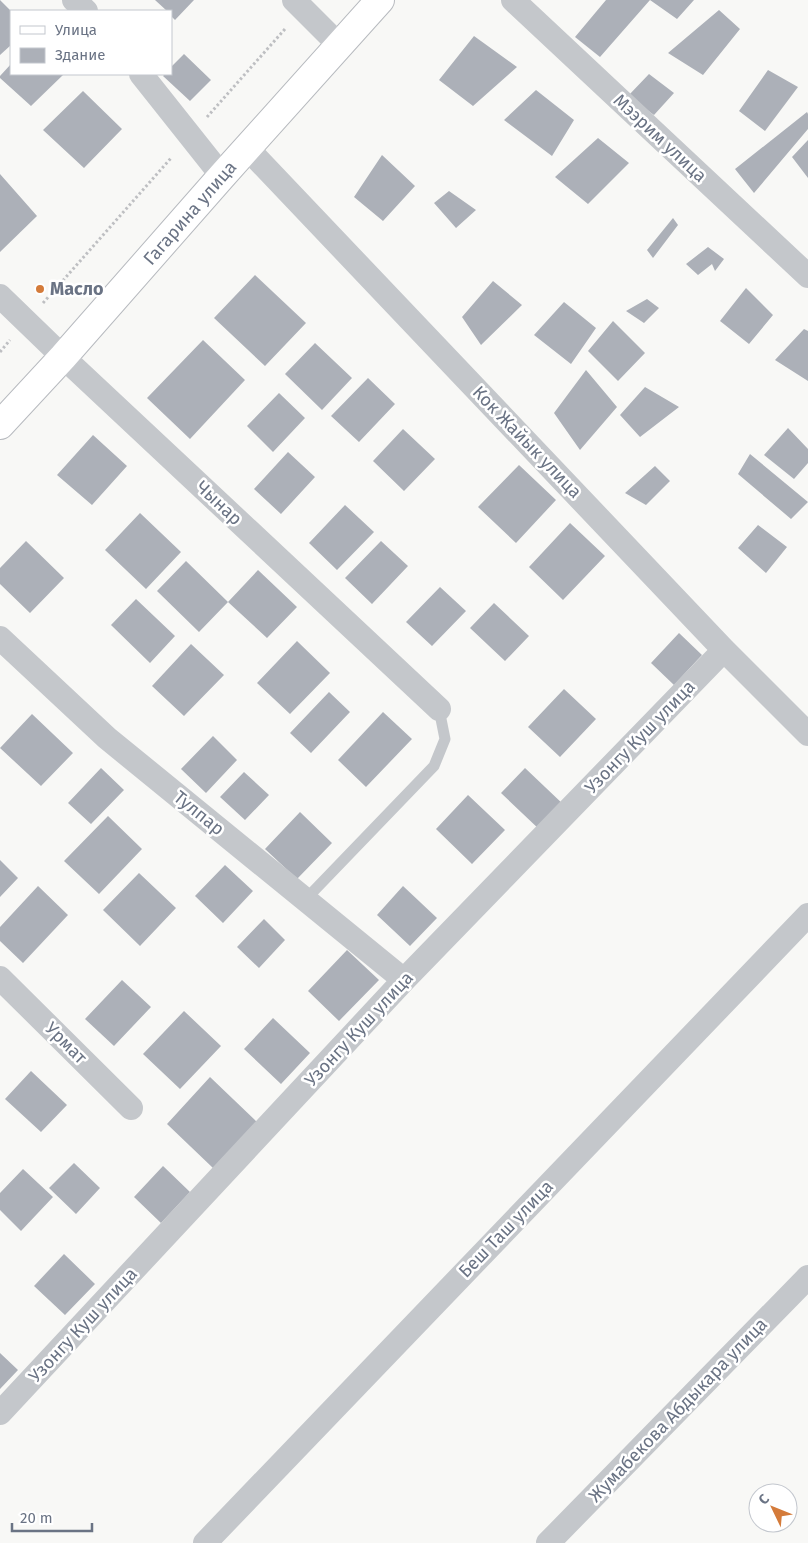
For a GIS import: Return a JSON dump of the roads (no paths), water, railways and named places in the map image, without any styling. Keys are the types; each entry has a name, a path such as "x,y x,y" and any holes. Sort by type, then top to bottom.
{"main road":[{"name":"Гагарина улица","path":"0,425 64,357 222,176 380,0"}],"street":[{"path":"74,0 85,10"},
{"path":"294,0 340,46"},
{"name":"Мээрим улица","path":"513,0 808,276"},
{"path":"142,75 222,176"},
{"name":"Кок Жайык улица","path":"247,148 724,650 808,734"},
{"name":"Чынар","path":"0,296 439,710"},
{"name":"Тулпар","path":"0,638 107,738 404,980"},
{"name":"Узонгу Куш улица","path":"0,1413 404,980 724,650"},
{"name":"Беш Таш улица","path":"205,1543 808,915"},
{"name":"Урмат","path":"0,978 131,1108"},
{"name":"Жумабекова Абдыкара улица","path":"548,1543 808,1277"}],"lane":[{"path":"305,900 434,766 445,740 439,710"}],"place":[{"name":"Масло","path":"40,289"}]}
